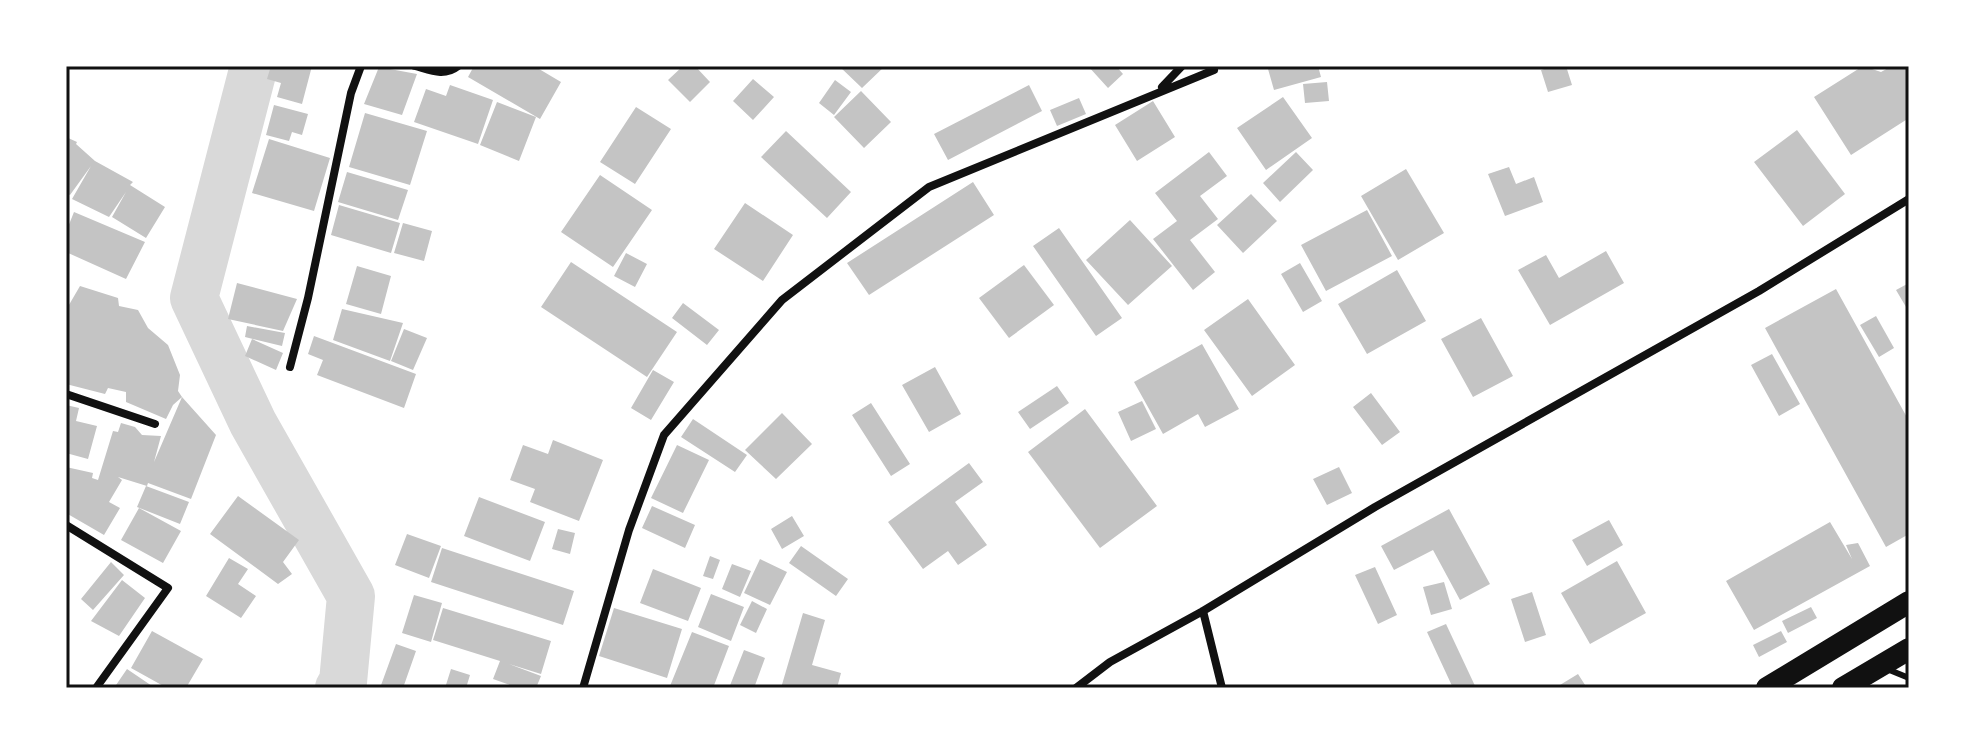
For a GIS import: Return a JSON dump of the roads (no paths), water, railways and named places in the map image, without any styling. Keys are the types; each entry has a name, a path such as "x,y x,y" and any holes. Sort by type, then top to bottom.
{"highway":[{"path":"1767,688 1909,602"},
{"path":"1843,688 1909,649"}],"street":[{"path":"290,367 308,298 351,93 361,66"},
{"path":"415,66 440,73 458,66"},
{"path":"1158,91 1182,66"},
{"path":"583,688 629,530 664,435 782,300 929,187 1214,70"},
{"path":"1076,688 1110,662 1203,611 1375,507 1759,291 1909,199"},
{"path":"66,394 155,424"},
{"path":"66,525 168,588 96,688"},
{"path":"1203,611 1222,688"}],"lane":[{"path":"1880,666 1909,678"}],"waterway":[{"path":"254,66 194,298 253,423 351,596 343,682 339,688"}]}
